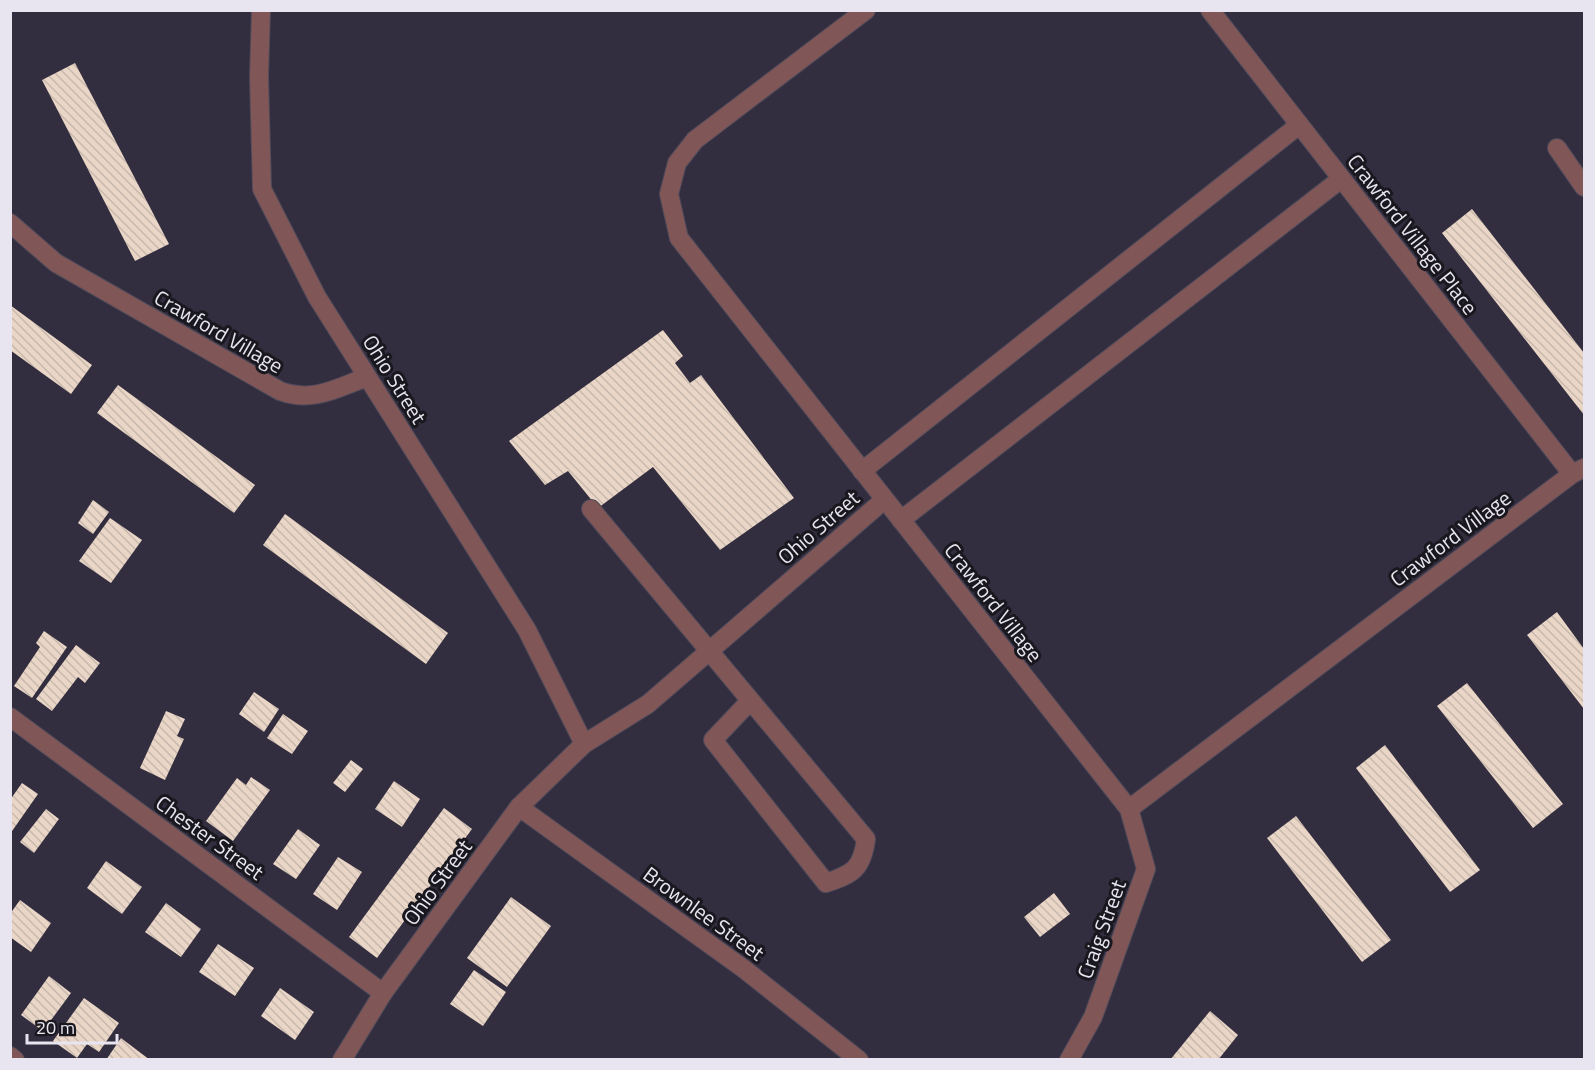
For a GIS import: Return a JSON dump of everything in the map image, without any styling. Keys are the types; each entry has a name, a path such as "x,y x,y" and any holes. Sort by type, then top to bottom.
{"street":[{"name":"Ohio Street","path":"261,10 259,77 262,189 317,297 527,630 584,744"},
{"name":"Crawford Village","path":"866,10 695,140 677,163 669,194 678,238 1129,809 1578,471"},
{"name":"Crawford Village Place","path":"1210,10 1341,179 1578,471"},
{"path":"862,471 1299,125"},
{"path":"1557,148 1584,187"},
{"path":"901,520 1341,179"},
{"name":"Crawford Village","path":"10,223 56,263 280,392 296,397 319,395 368,377"},
{"name":"Ohio Street","path":"342,1059 383,993 519,807 584,744 648,704 884,500"},
{"path":"591,509 866,839 864,858 848,876 826,883 713,740 750,701"},
{"name":"Chester Street","path":"10,717 383,993"},
{"name":"Brownlee Street","path":"519,807 744,969 859,1059"},
{"name":"Craig Street","path":"1069,1059 1093,1017 1146,869 1129,809"},
{"path":"10,1056 15,1059"}],"building":[{"path":"75,63 169,244 135,261 42,80"},
{"path":"1472,209 1584,353 1584,415 1442,233"},
{"path":"10,305 92,365 71,394 10,350"},
{"path":"663,330 683,356 675,363 690,383 701,375 794,498 720,550 653,467 598,508 568,471 545,485 509,441"},
{"path":"118,385 255,485 234,513 97,413"},
{"path":"93,500 109,512 93,534 78,523"},
{"path":"285,514 448,633 426,664 263,545"},
{"path":"110,518 142,540 111,583 79,561"},
{"path":"1557,612 1584,649 1584,709 1527,635"},
{"path":"44,631 67,647 32,698 14,686 40,647 36,643"},
{"path":"76,645 100,663 85,683 78,677 52,711 36,699"},
{"path":"1467,683 1563,804 1533,828 1437,706"},
{"path":"254,692 279,709 264,732 239,714"},
{"path":"166,711 185,719 177,736 184,739 165,780 140,768"},
{"path":"283,714 308,731 292,754 267,738"},
{"path":"1385,745 1480,870 1450,892 1356,768"},
{"path":"351,760 363,769 345,792 333,783"},
{"path":"251,777 270,790 233,841 206,821 237,778 246,785"},
{"path":"394,781 420,799 402,827 375,809"},
{"path":"22,783 38,794 10,834 10,800"},
{"path":"444,808 472,829 377,958 349,937"},
{"path":"46,809 59,819 34,853 20,842"},
{"path":"1296,816 1391,940 1362,962 1267,838"},
{"path":"298,829 320,845 296,879 273,864"},
{"path":"338,857 362,872 337,910 313,894"},
{"path":"106,861 142,887 122,914 87,888"},
{"path":"1054,893 1070,914 1040,937 1024,917"},
{"path":"511,897 551,926 507,987 467,958"},
{"path":"20,900 51,923 31,952 10,937 10,914"},
{"path":"166,903 201,929 181,957 145,932"},
{"path":"218,944 254,968 235,996 199,972"},
{"path":"474,970 506,992 483,1026 450,1004"},
{"path":"49,976 71,993 43,1031 21,1015"},
{"path":"280,988 314,1012 295,1040 261,1016"},
{"path":"84,998 119,1023 99,1052 87,1044 77,1058 53,1041"},
{"path":"1210,1011 1238,1035 1218,1060 1170,1060"},
{"path":"121,1038 150,1060 106,1060"}]}
